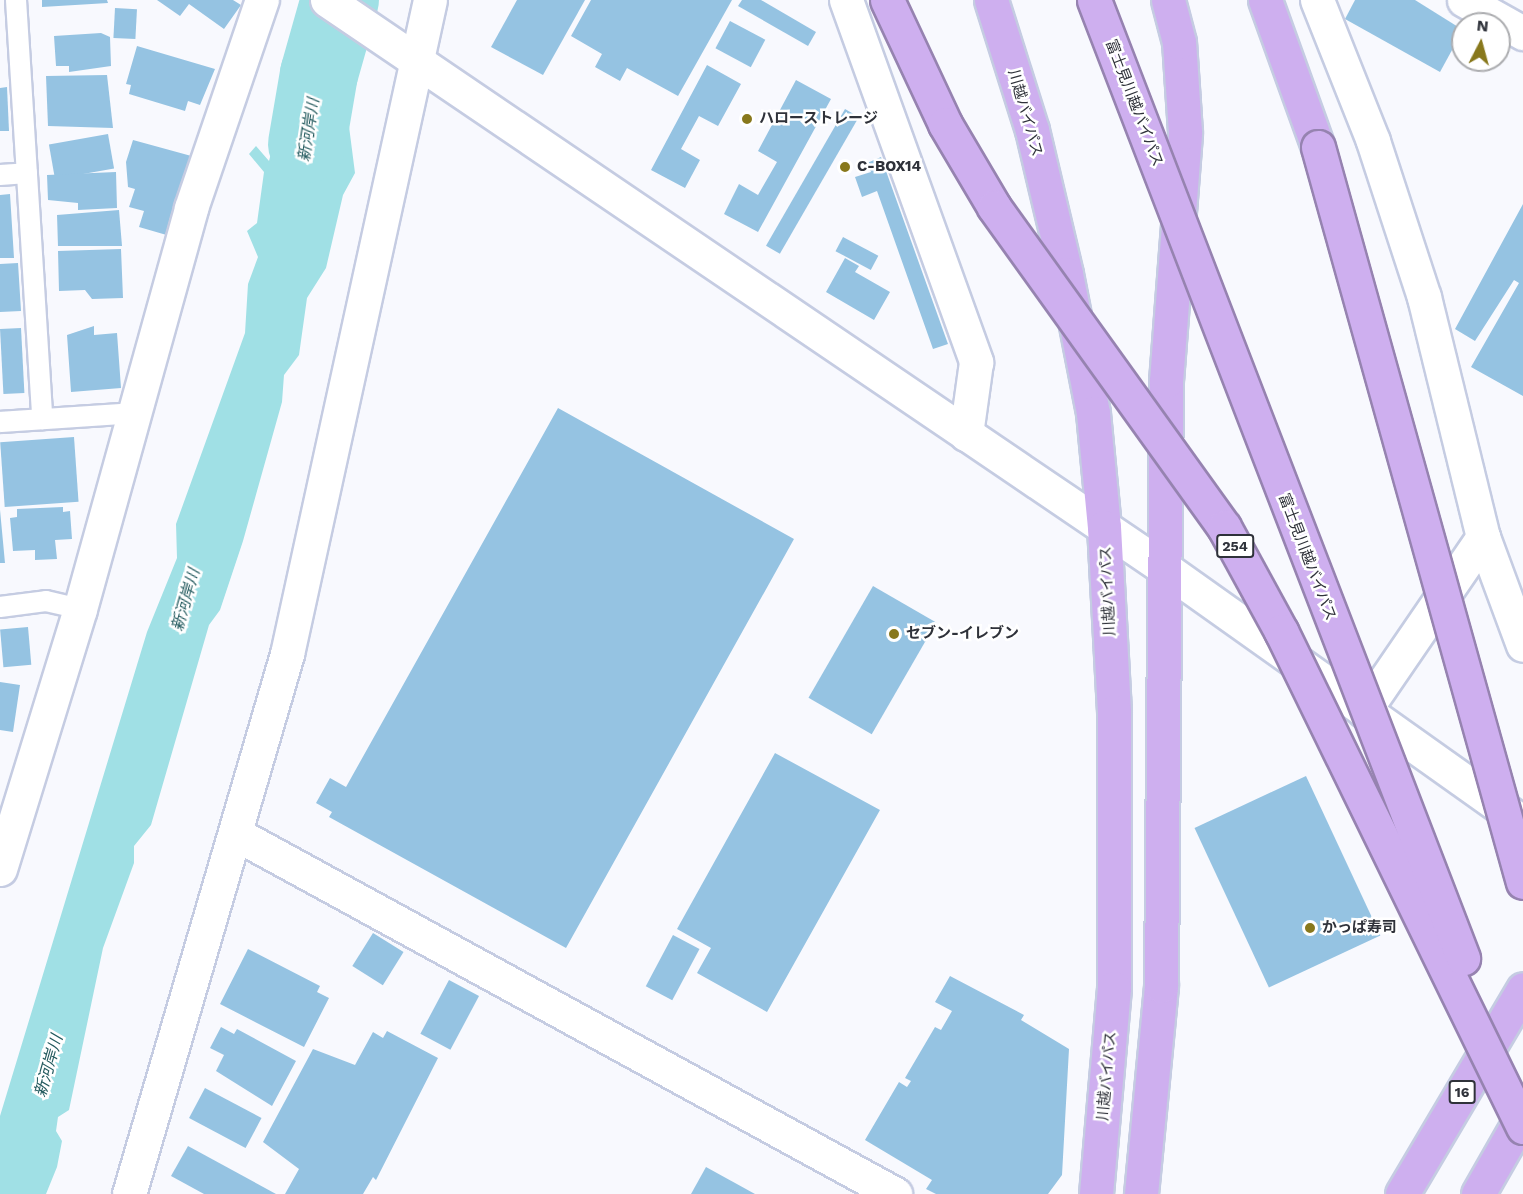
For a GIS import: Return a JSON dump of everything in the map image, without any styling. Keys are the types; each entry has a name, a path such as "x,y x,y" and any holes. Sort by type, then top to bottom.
{"highway":[{"name":"254","path":"887,0 945,124 994,207 1224,527 1281,631 1523,1127"},
{"name":"川越バイパス","path":"991,0 1032,130 1066,274 1093,413 1104,527 1114,712 1114,988 1096,1194"},
{"name":"富士見川越バイパス","path":"1094,0 1523,1114"},
{"path":"1141,1194 1161,986 1166,381 1185,132 1179,42 1168,0"},
{"path":"1265,0 1318,147 1523,882"},
{"name":"16","path":"1402,1194 1523,989"},
{"path":"1478,1194 1523,1114"}],"street":[{"path":"0,869 80,609 191,208 262,0"},
{"path":"327,0 1163,567 1523,824"},
{"path":"129,1194 238,835 290,643 407,54 430,0"},
{"path":"846,0 976,362 966,434"},
{"path":"1317,0 1373,141 1424,297 1483,537 1523,645"},
{"path":"1464,0 1523,33"},
{"path":"1364,711 1483,537"},
{"path":"238,835 895,1194"}],"lane":[{"path":"16,0 42,419"},
{"path":"0,175 27,173"},
{"path":"0,422 134,413"},
{"path":"0,607 46,601 80,609"}],"water":[{"path":"320,35 351,55 353,79 346,103 355,173 343,195 326,268 307,298 299,355 284,375 282,402 243,541 220,610 209,625 151,825 134,846 134,863 103,948 69,1110 58,1117 56,1131 62,1141 57,1167 46,1194 0,1194 0,1116 147,632 177,558 176,524 245,333 248,284 258,257 247,231 257,223 264,172 249,154 256,146 269,161 280,118 298,112"}],"building":[{"path":"42,0 107,0 108,3 42,7"},
{"path":"157,0 233,0 241,5 224,29 189,4 180,16"},
{"path":"517,0 585,0 543,75 491,47"},
{"path":"591,0 732,0 678,96 627,68 620,81 595,67 602,54 571,36"},
{"path":"742,0 761,0 816,32 808,46 738,6"},
{"path":"1355,0 1415,0 1451,22 1451,52 1440,72 1345,19"},
{"path":"115,8 137,9 135,39 113,38"},
{"path":"730,21 765,40 751,67 715,48"},
{"path":"101,33 110,37 111,66 69,72 69,66 56,66 54,36"},
{"path":"137,46 215,69 200,105 188,101 185,111 129,94 131,85 126,84"},
{"path":"707,65 741,84 718,126 699,116 681,149 700,160 685,188 651,170"},
{"path":"107,75 113,128 48,126 46,76"},
{"path":"796,80 831,99 758,232 724,214 739,184 758,195 777,162 758,151"},
{"path":"7,87 9,131 0,131 0,88"},
{"path":"845,109 859,117 780,254 766,246"},
{"path":"108,134 114,168 55,179 49,144"},
{"path":"133,140 195,157 170,236 139,227 144,211 129,207 135,189 128,187 126,162"},
{"path":"881,157 948,344 933,349 877,191 862,197 855,177 871,172 867,163"},
{"path":"116,172 117,208 78,210 78,203 48,200 47,175"},
{"path":"10,194 14,258 0,258 0,195"},
{"path":"1523,204 1523,396 1471,367 1519,283 1514,280 1475,341 1455,329"},
{"path":"119,210 122,246 58,246 57,215"},
{"path":"843,237 878,256 871,270 835,251"},
{"path":"121,249 123,298 92,299 85,290 59,291 58,251"},
{"path":"845,258 859,266 855,272 890,292 874,320 826,292"},
{"path":"18,263 21,311 0,312 0,264"},
{"path":"94,326 94,335 117,333 121,388 71,392 67,335"},
{"path":"21,328 24,393 3,394 0,329"},
{"path":"558,408 794,539 566,948 329,817 332,812 316,803 330,778 346,787"},
{"path":"74,437 79,502 5,507 0,442"},
{"path":"63,507 63,512 70,511 72,539 55,540 57,559 35,560 35,550 13,551 10,518 17,517 17,509"},
{"path":"0,510 5,563 0,563"},
{"path":"873,586 936,622 872,734 808,698"},
{"path":"28,627 31,665 3,667 0,629"},
{"path":"0,682 20,685 13,732 0,730"},
{"path":"775,753 880,810 767,1012 697,973 711,948 677,929"},
{"path":"1306,776 1380,936 1269,987 1195,828"},
{"path":"373,933 404,952 383,985 352,966"},
{"path":"673,935 699,949 672,1000 646,986"},
{"path":"248,949 320,986 317,992 329,998 304,1047 220,1004"},
{"path":"950,976 1024,1015 1021,1020 1069,1049 1062,1175 1048,1194 936,1194 926,1189 932,1180 865,1140 899,1082 907,1087 911,1081 905,1078 935,1027 941,1030 952,1011 935,1002"},
{"path":"449,980 479,996 450,1050 420,1034"},
{"path":"221,1027 234,1034 237,1029 296,1061 272,1106 216,1071 224,1055 210,1048"},
{"path":"387,1031 438,1058 376,1180 373,1177 363,1194 285,1194 299,1169 263,1142 313,1049 355,1065 373,1032 383,1038"},
{"path":"205,1088 262,1118 246,1148 189,1118"},
{"path":"188,1146 276,1194 204,1194 171,1176"},
{"path":"706,1167 755,1194 691,1194"}],"waterway":[{"name":"新河岸川","path":"307,144 319,74 340,0"}],"place":[{"name":"ハローストレージ","path":"747,119"},
{"name":"C-BOX14","path":"845,167"},
{"name":"セブン-イレブン","path":"894,634"},
{"name":"かっぱ寿司","path":"1310,928"}]}
